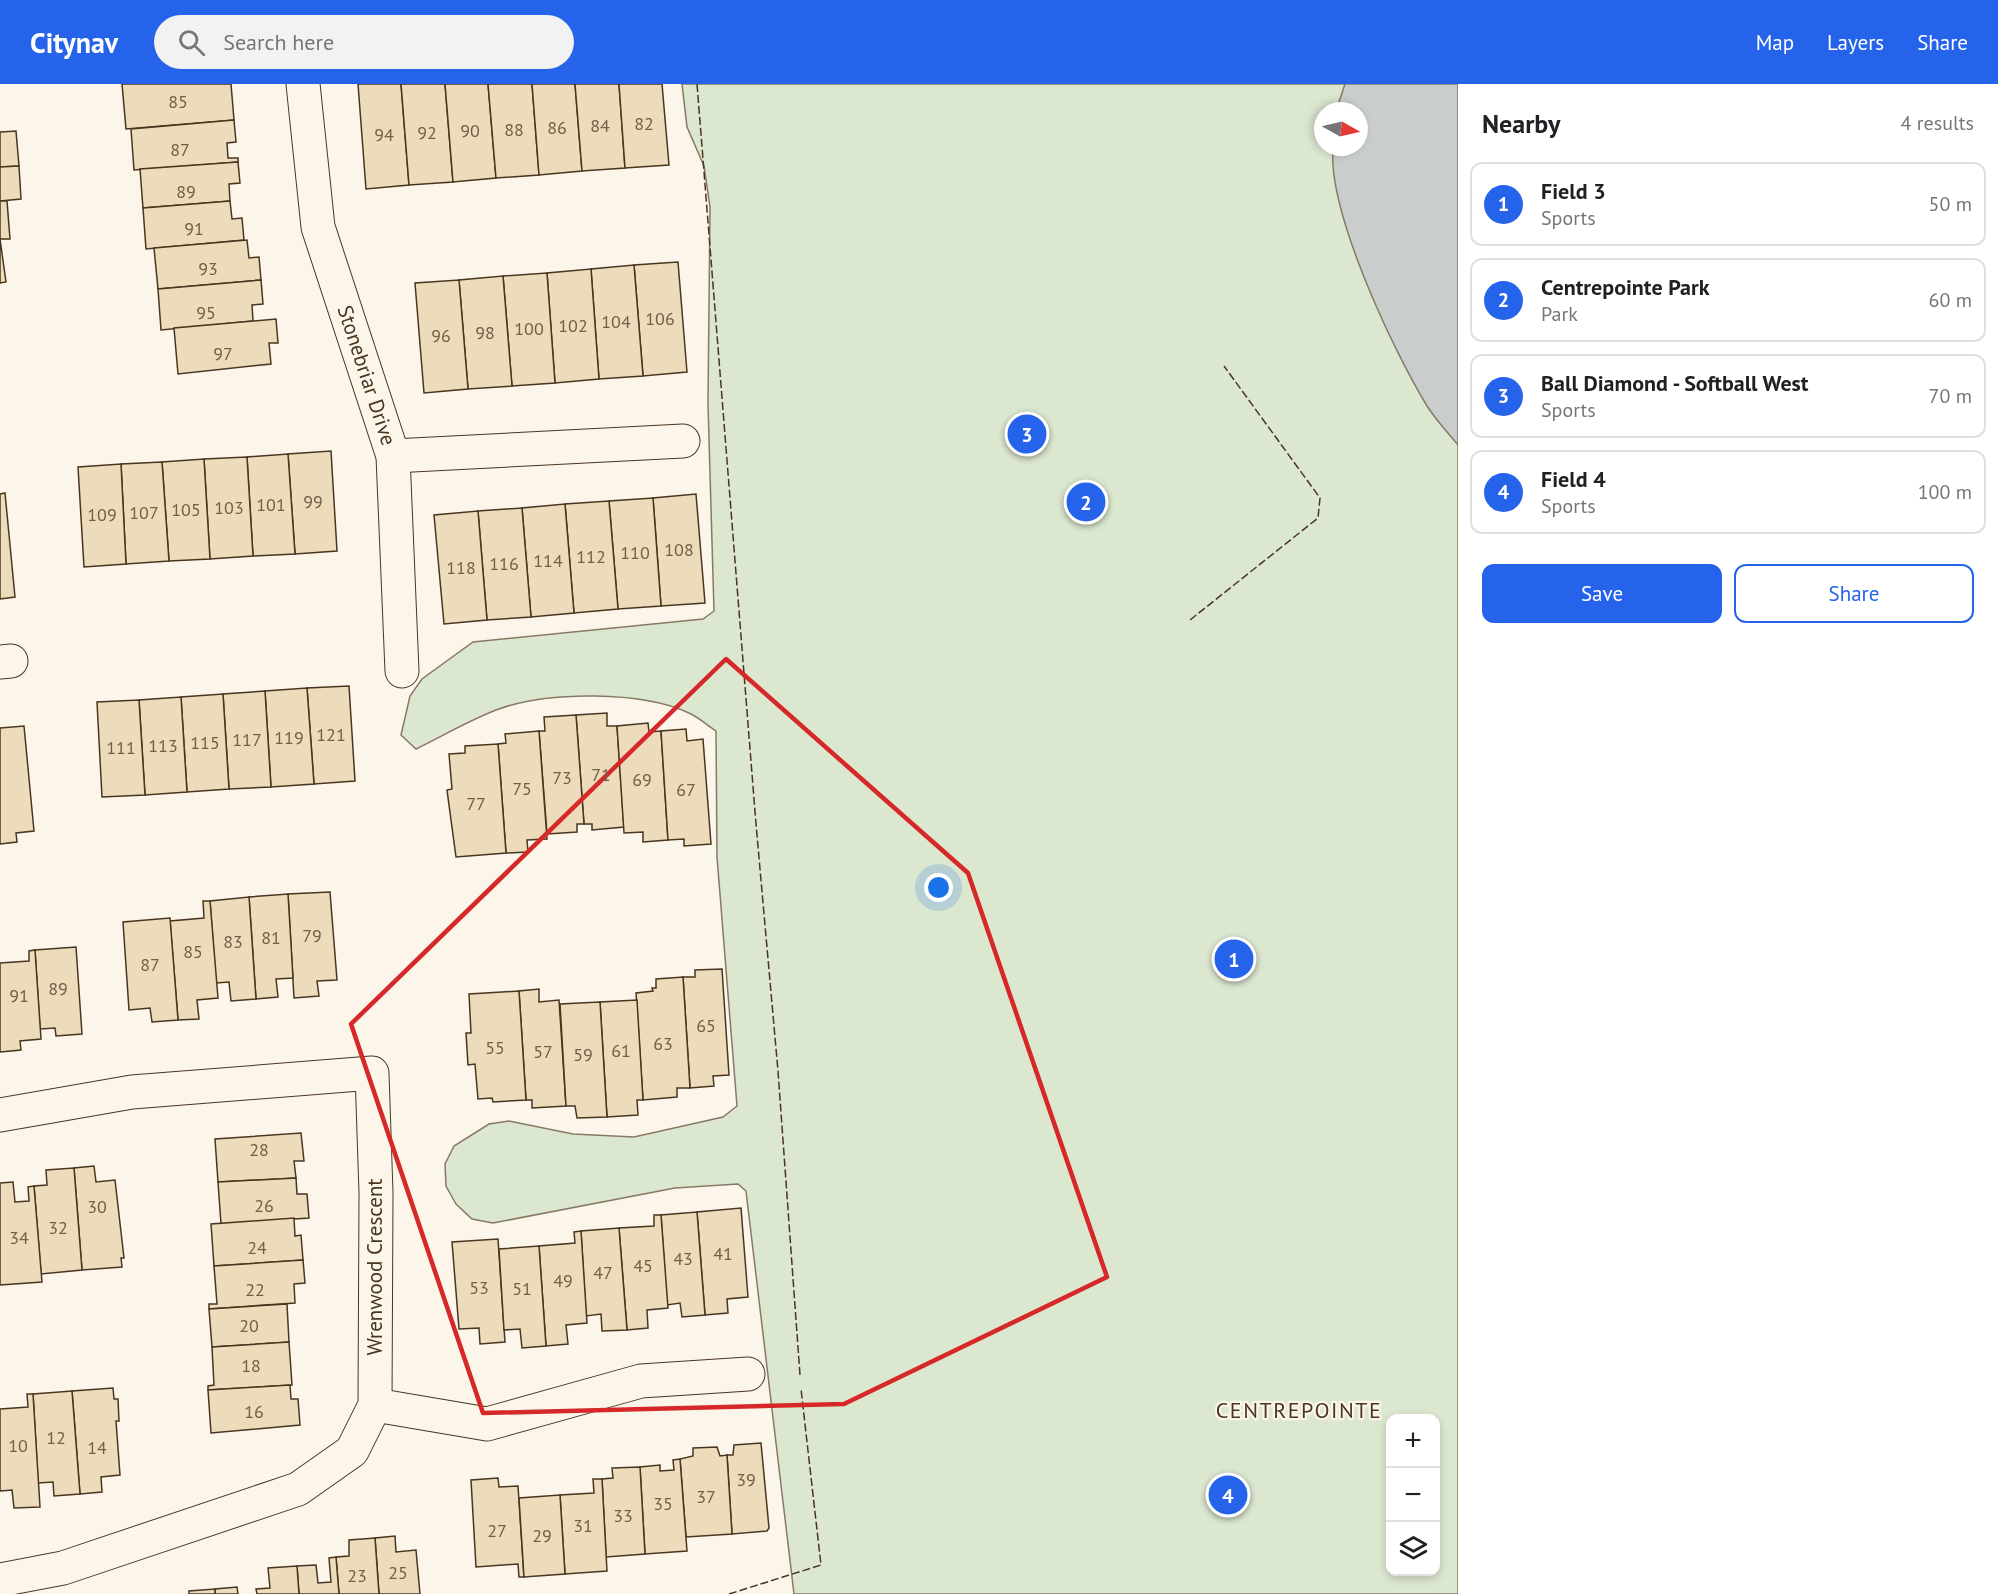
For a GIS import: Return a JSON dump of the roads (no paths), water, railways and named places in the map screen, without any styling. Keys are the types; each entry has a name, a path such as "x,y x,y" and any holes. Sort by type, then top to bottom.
{"street":[{"name":"Stonebriar Drive","path":"303,84 318,227 393,456 402,671"},
{"path":"393,456 683,441"},
{"name":"Wrenwood Crescent","path":"0,1115 132,1092 372,1073 376,1171 375,1405 352,1451 298,1489 63,1568 0,1580"},
{"path":"375,1405 487,1424 641,1381 748,1374"}],"place":[{"name":"Ball Diamond - Softball West","path":"1027,434"},
{"name":"Centrepointe Park","path":"1086,502"},
{"name":"Field 3","path":"1234,959"},
{"name":"Field 4","path":"1228,1495"}],"district":[{"name":"CENTREPOINTE","path":"1299,1410"}]}
